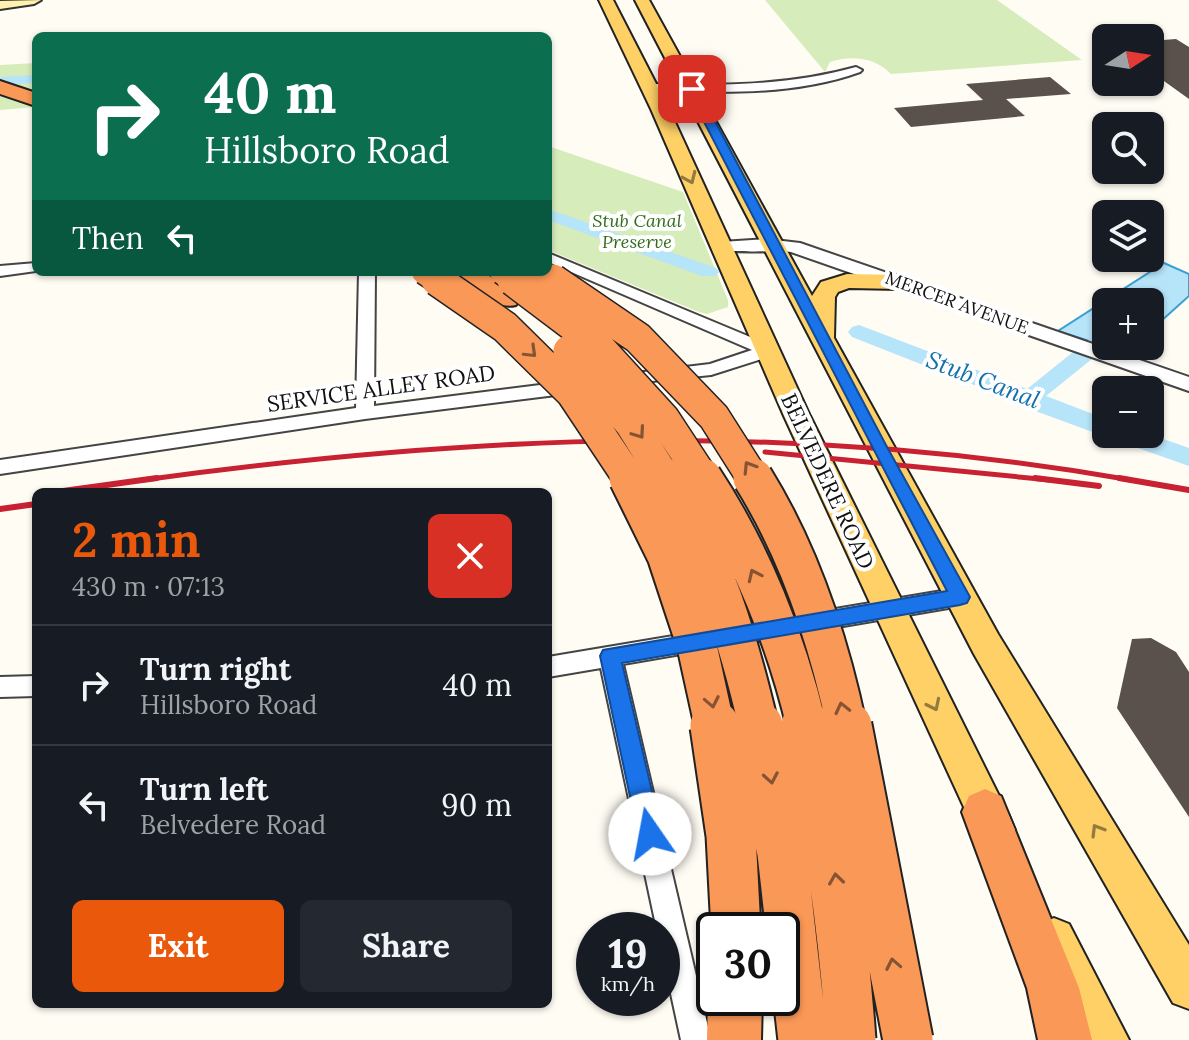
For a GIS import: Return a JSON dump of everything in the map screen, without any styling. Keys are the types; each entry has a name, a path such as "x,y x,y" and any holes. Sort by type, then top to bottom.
{"highway":[{"path":"0,69 32,81"},
{"path":"0,87 32,99"},
{"path":"430,276 492,317 570,393 597,425 619,460 658,535 694,628 717,728 729,810 735,912"},
{"path":"470,276 526,314 600,383 629,418 660,464 702,544 734,628 761,725 781,841 803,1040"},
{"path":"508,276 568,319 653,404 697,465 761,589 784,649 813,748 837,880 848,975 851,1040"},
{"path":"546,276 617,320 673,370 735,445 781,525 814,604 837,686 908,1040"},
{"path":"985,812 1053,988 1065,1040"},
{"path":"734,1040 735,1016"}],"main road":[{"path":"0,5 34,0"},
{"name":"BELVEDERE ROAD","path":"606,0 985,812 1106,1040"},
{"path":"642,0 960,597 1189,987"},
{"path":"822,338 823,297 829,287 847,281 899,282"}],"street":[{"path":"649,87 692,89 838,79 856,70"},
{"name":"MERCER AVENUE","path":"721,247 773,244 802,249 1189,384"},
{"path":"552,259 768,351"},
{"path":"0,271 32,267"},
{"path":"365,413 367,276"},
{"name":"SERVICE ALLEY ROAD","path":"0,467 365,413 701,371 768,351"},
{"path":"552,666 960,597"},
{"path":"610,656 696,1040"},
{"path":"0,687 32,686"}],"green space":[{"path":"765,0 997,0 1082,60 891,74 870,61 846,59 830,62 825,72"},
{"path":"32,63 32,107 0,110 0,65"},
{"name":"Stub Canal Preserve","path":"552,147 683,192 728,300 728,307 707,314 552,252"}],"water":[{"path":"1164,263 1189,274 1189,296 1164,318 1164,288 1125,288 1150,272 1164,272"},
{"path":"1092,309 1092,342 1058,331"}],"building":[{"path":"1176,39 1189,47 1189,99 1164,81 1164,40"},
{"path":"1050,77 1071,94 1006,99 1025,116 911,127 894,108 983,100 966,84"},
{"path":"1151,638 1176,652 1189,672 1189,817 1117,708 1132,639"}],"waterway":[{"name":"Stub Canal","path":"0,81 32,79"},
{"name":"Stub Canal","path":"552,215 709,272"},
{"name":"Stub Canal","path":"859,332 1029,398"},
{"path":"1029,398 1092,348"},
{"name":"Stub Canal","path":"1029,398 1092,423"},
{"name":"Stub Canal","path":"1163,448 1189,457"}],"railway":[{"path":"143,480 392,452 514,444 637,441 759,442 882,449 1006,461 1128,480"},
{"path":"765,452 1050,480"},
{"path":"85,488 157,478"},
{"path":"1035,478 1099,486"},
{"path":"1119,478 1128,480"},
{"path":"1128,480 1189,490"},
{"path":"0,509 32,505"}],"route":[{"path":"650,834 610,656 960,597 878,447 692,89"}]}
